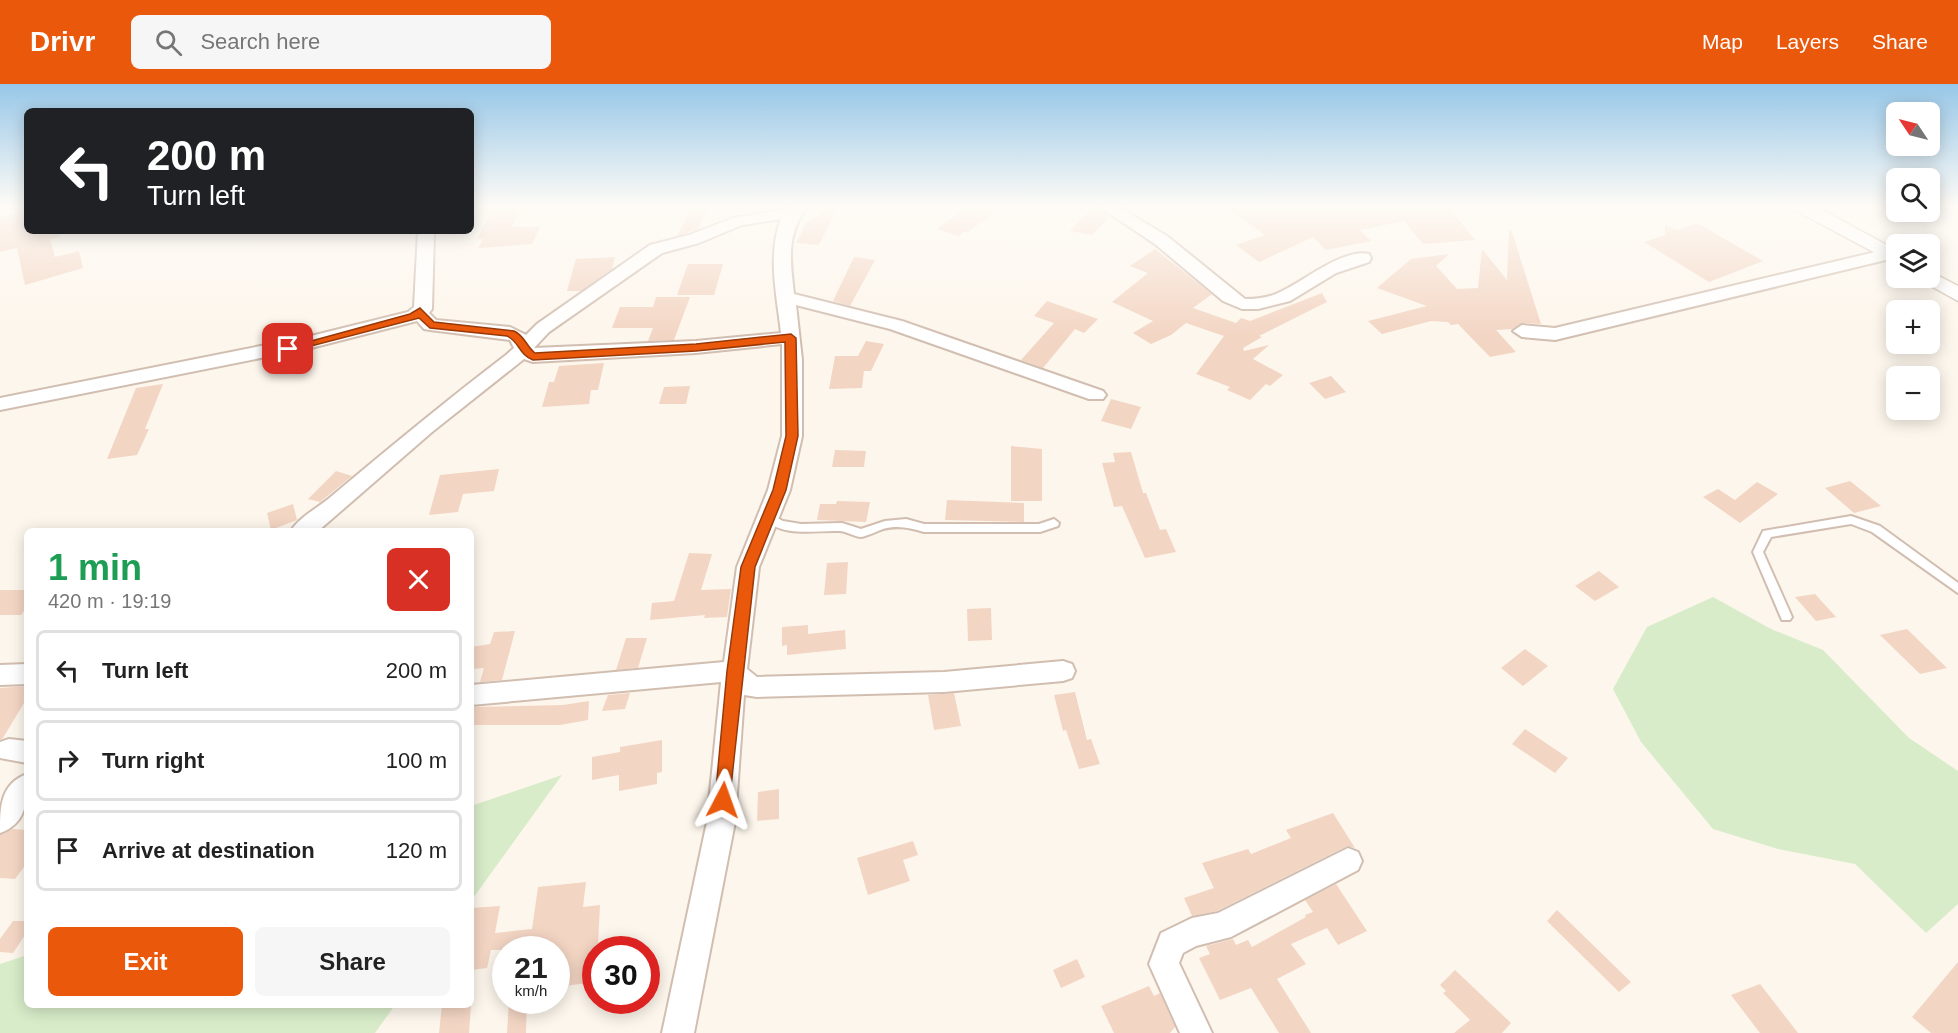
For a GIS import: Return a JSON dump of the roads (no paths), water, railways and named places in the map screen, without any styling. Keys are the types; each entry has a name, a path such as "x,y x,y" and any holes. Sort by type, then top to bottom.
{"street":[{"path":"0,404 180,367 288,349 414,316 423,309 425,249"},
{"path":"306,528 321,518 425,427 524,350 543,328 656,249"},
{"path":"678,1033 722,822 734,671 748,567 779,490 792,436 791,338 782,249"},
{"path":"1172,249 1229,297 1242,304 1258,304 1284,297 1330,269 1363,258"},
{"path":"1522,331 1555,334 1886,257"},
{"path":"1940,284 1958,295"},
{"path":"787,297 896,325 1096,395"},
{"path":"420,312 430,325 510,333 518,337 524,350 533,356 696,347 791,338"},
{"path":"734,671 748,686 757,687 944,682 1063,670"},
{"path":"474,695 734,671"},
{"path":"0,675 24,674"},
{"path":"0,821 24,790"},
{"path":"1196,1033 1164,964 1171,943 1192,932 1221,927 1348,861"}],"lane":[{"path":"769,518 781,524 801,528 842,527 861,533 885,525 906,523 924,528 1040,528 1054,523"},
{"path":"1786,617 1758,552 1767,534 1851,520 1876,529 1958,589"}]}
